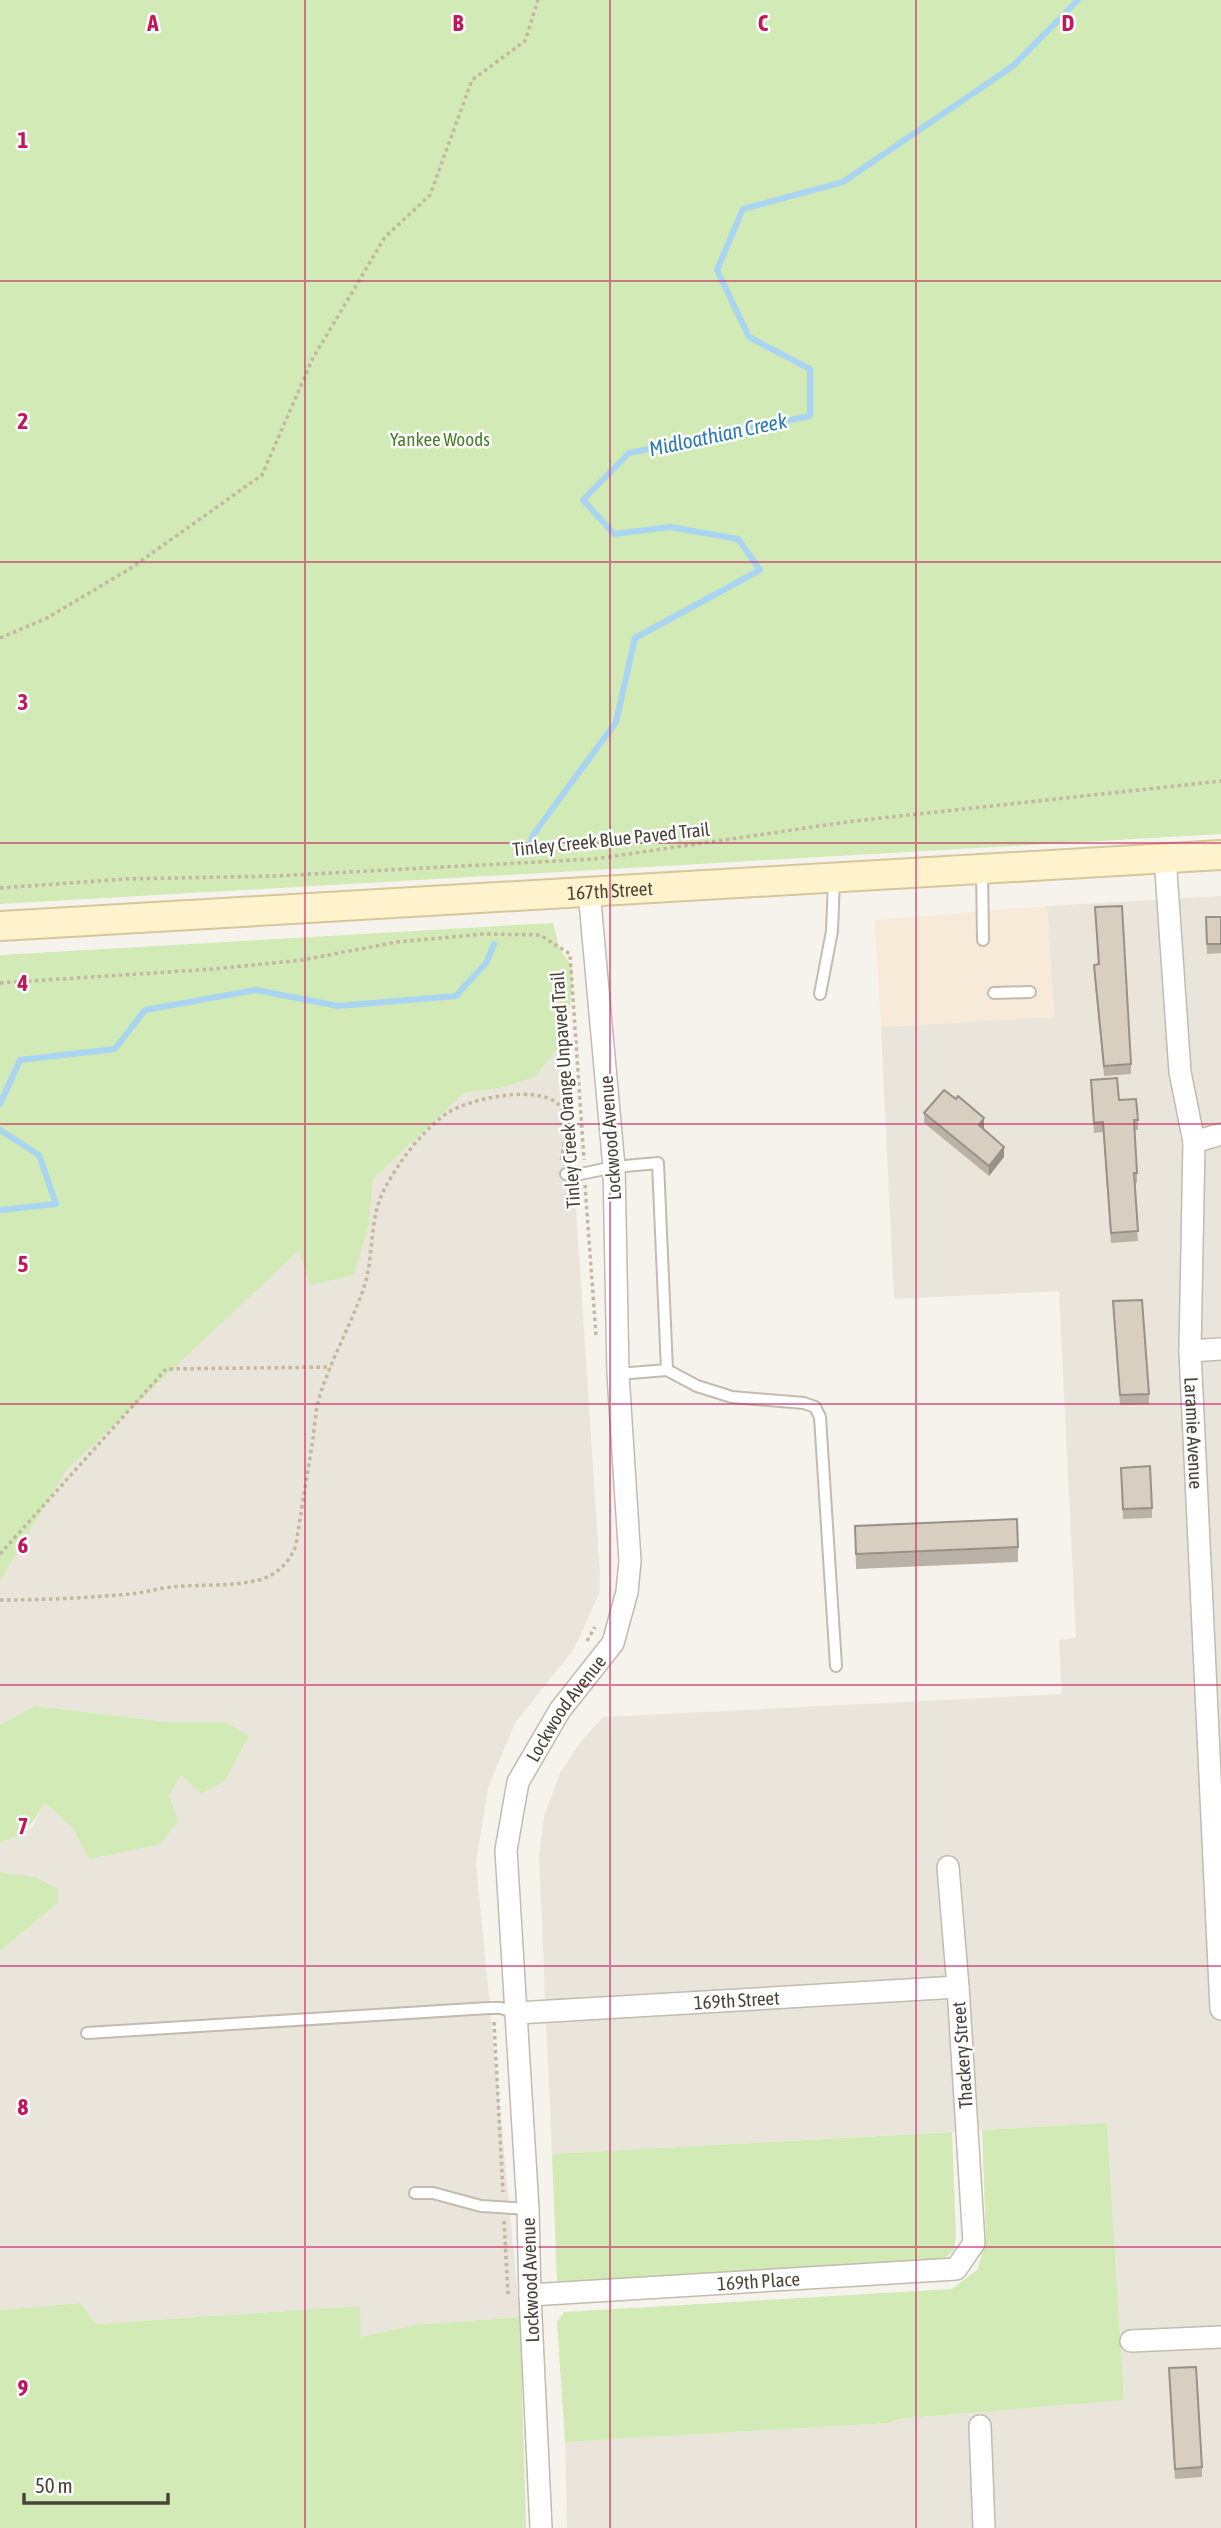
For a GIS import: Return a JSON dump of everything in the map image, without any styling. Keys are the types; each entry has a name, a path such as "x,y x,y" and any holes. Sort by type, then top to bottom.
{"main road":[{"name":"167th Street","path":"0,926 1221,855"}],"street":[{"name":"Laramie Avenue","path":"1165,858 1180,1072 1194,1142 1190,1351 1217,1855 1221,2009"},
{"name":"Lockwood Avenue","path":"541,2528 528,2208 506,1850 518,1782 560,1710 613,1643 627,1592 630,1561 618,1374 614,1167 589,891"},
{"path":"1194,1142 1221,1134"},
{"path":"1190,1351 1221,1349"},
{"name":"Thackery Street","path":"948,1867 974,2243"},
{"name":"169th Street","path":"517,2013 958,1987"},
{"name":"169th Place","path":"530,2295 956,2269 974,2243"},
{"path":"1131,2341 1221,2337"},
{"path":"980,2426 984,2528"}],"lane":[{"path":"982,867 983,940"},
{"path":"820,994 832,931 834,876"},
{"path":"994,993 1030,992"},
{"path":"566,1174 572,1176 614,1167 658,1163 667,1370"},
{"path":"618,1374 667,1370 697,1386 732,1397 804,1403 815,1407 820,1417 836,1666"},
{"path":"88,2033 489,2008 501,2008 517,2013"},
{"path":"415,2193 433,2193 481,2206 528,2208"}],"path":[{"path":"0,638 47,618 131,568 262,475 313,358 384,237 430,195 472,80 525,41 538,0"},
{"name":"Tinley Creek Blue Paved Trail","path":"0,888 124,878 275,876 594,859 855,821 1221,781"},
{"name":"Tinley Creek Orange Unpaved Trail","path":"0,984 302,960 397,942 471,935 540,935 570,954 596,1344"},
{"path":"0,1600 132,1594 171,1587 247,1582 277,1572 292,1556 296,1545 320,1395 366,1282 372,1233 383,1192 413,1146 444,1115 478,1100 523,1094 548,1099 562,1109 566,1128 561,1163 566,1174"},
{"path":"0,1554 166,1369 331,1367"}],"shaded area":[{"path":"1221,896 1221,2528 567,2528 565,2442 890,2423 898,2419 1124,2399 1107,2123 552,2154 539,1857 544,1816 560,1773 582,1740 603,1717 1062,1694 1059,1640 1076,1638 1059,1291 894,1299 881,1027 1054,1017 1047,906"},
{"path":"1047,906 1054,1017 881,1027 875,920"},
{"path":"565,1040 600,1573 599,1594 574,1649 515,1723 488,1788 476,1863 520,2317 415,2325 361,2337 286,2311 96,2324 81,2303 0,2310 0,1951 57,1904 35,1877 0,1872 0,1842 10,1840 31,1828 45,1803 72,1827 89,1859 169,1795 181,1775 201,1794 225,1781 249,1737 225,1722 168,1722 36,1706 0,1725 0,1581 195,1248 369,1224 373,1179 464,1093 500,1088 535,1077"}],"green space":[{"name":"Yankee Woods","path":"0,0 1221,0 1221,834 0,904"},
{"path":"553,923 560,950 572,966 572,991 565,1040 535,1077 500,1088 464,1093 373,1179 369,1224 354,1275 310,1285 299,1250 68,1468 0,1581 0,955"},
{"path":"35,1706 168,1722 225,1722 249,1736 225,1781 201,1794 181,1775 169,1795 178,1821 160,1844 89,1859 72,1827 45,1803 22,1833 0,1842 0,1725"},
{"path":"0,1872 35,1877 58,1889 58,1903 0,1951"},
{"path":"1107,2123 1124,2400 898,2419 890,2423 565,2442 557,2322 564,2312 952,2289 978,2269 986,2238 982,2130"},
{"path":"952,2132 956,2237 954,2250 943,2260 557,2281 552,2154"},
{"path":"81,2303 96,2324 360,2306 361,2337 415,2325 520,2317 526,2528 0,2528 0,2310"}],"building":[{"path":"1122,906 1131,1064 1104,1066 1094,965 1099,964 1095,907"},
{"path":"1206,917 1221,917 1221,944 1207,944"},
{"path":"1117,1078 1119,1100 1136,1099 1138,1120 1134,1120 1137,1173 1134,1173 1138,1231 1111,1233 1103,1122 1094,1123 1091,1080"},
{"path":"944,1090 956,1099 958,1096 984,1118 979,1125 1004,1147 989,1166 924,1113"},
{"path":"1142,1300 1149,1394 1120,1395 1113,1301"},
{"path":"1150,1466 1152,1508 1123,1509 1121,1468"},
{"path":"1017,1519 1018,1547 856,1554 855,1526"},
{"path":"1196,2367 1202,2467 1175,2469 1169,2368"}],"waterway":[{"name":"Midloathian Creek","path":"526,854 533,835 616,722 635,638 760,570 738,539 670,527 614,534 583,500 629,453 810,416 810,369 749,337 717,270 743,209 843,182 1013,66 1078,0"},
{"name":"Midloathian Creek","path":"0,1104 20,1060 115,1049 145,1010 256,990 338,1006 456,996 486,963 494,944"},
{"name":"Midloathian Creek","path":"0,1130 39,1155 56,1204 0,1210"}]}
